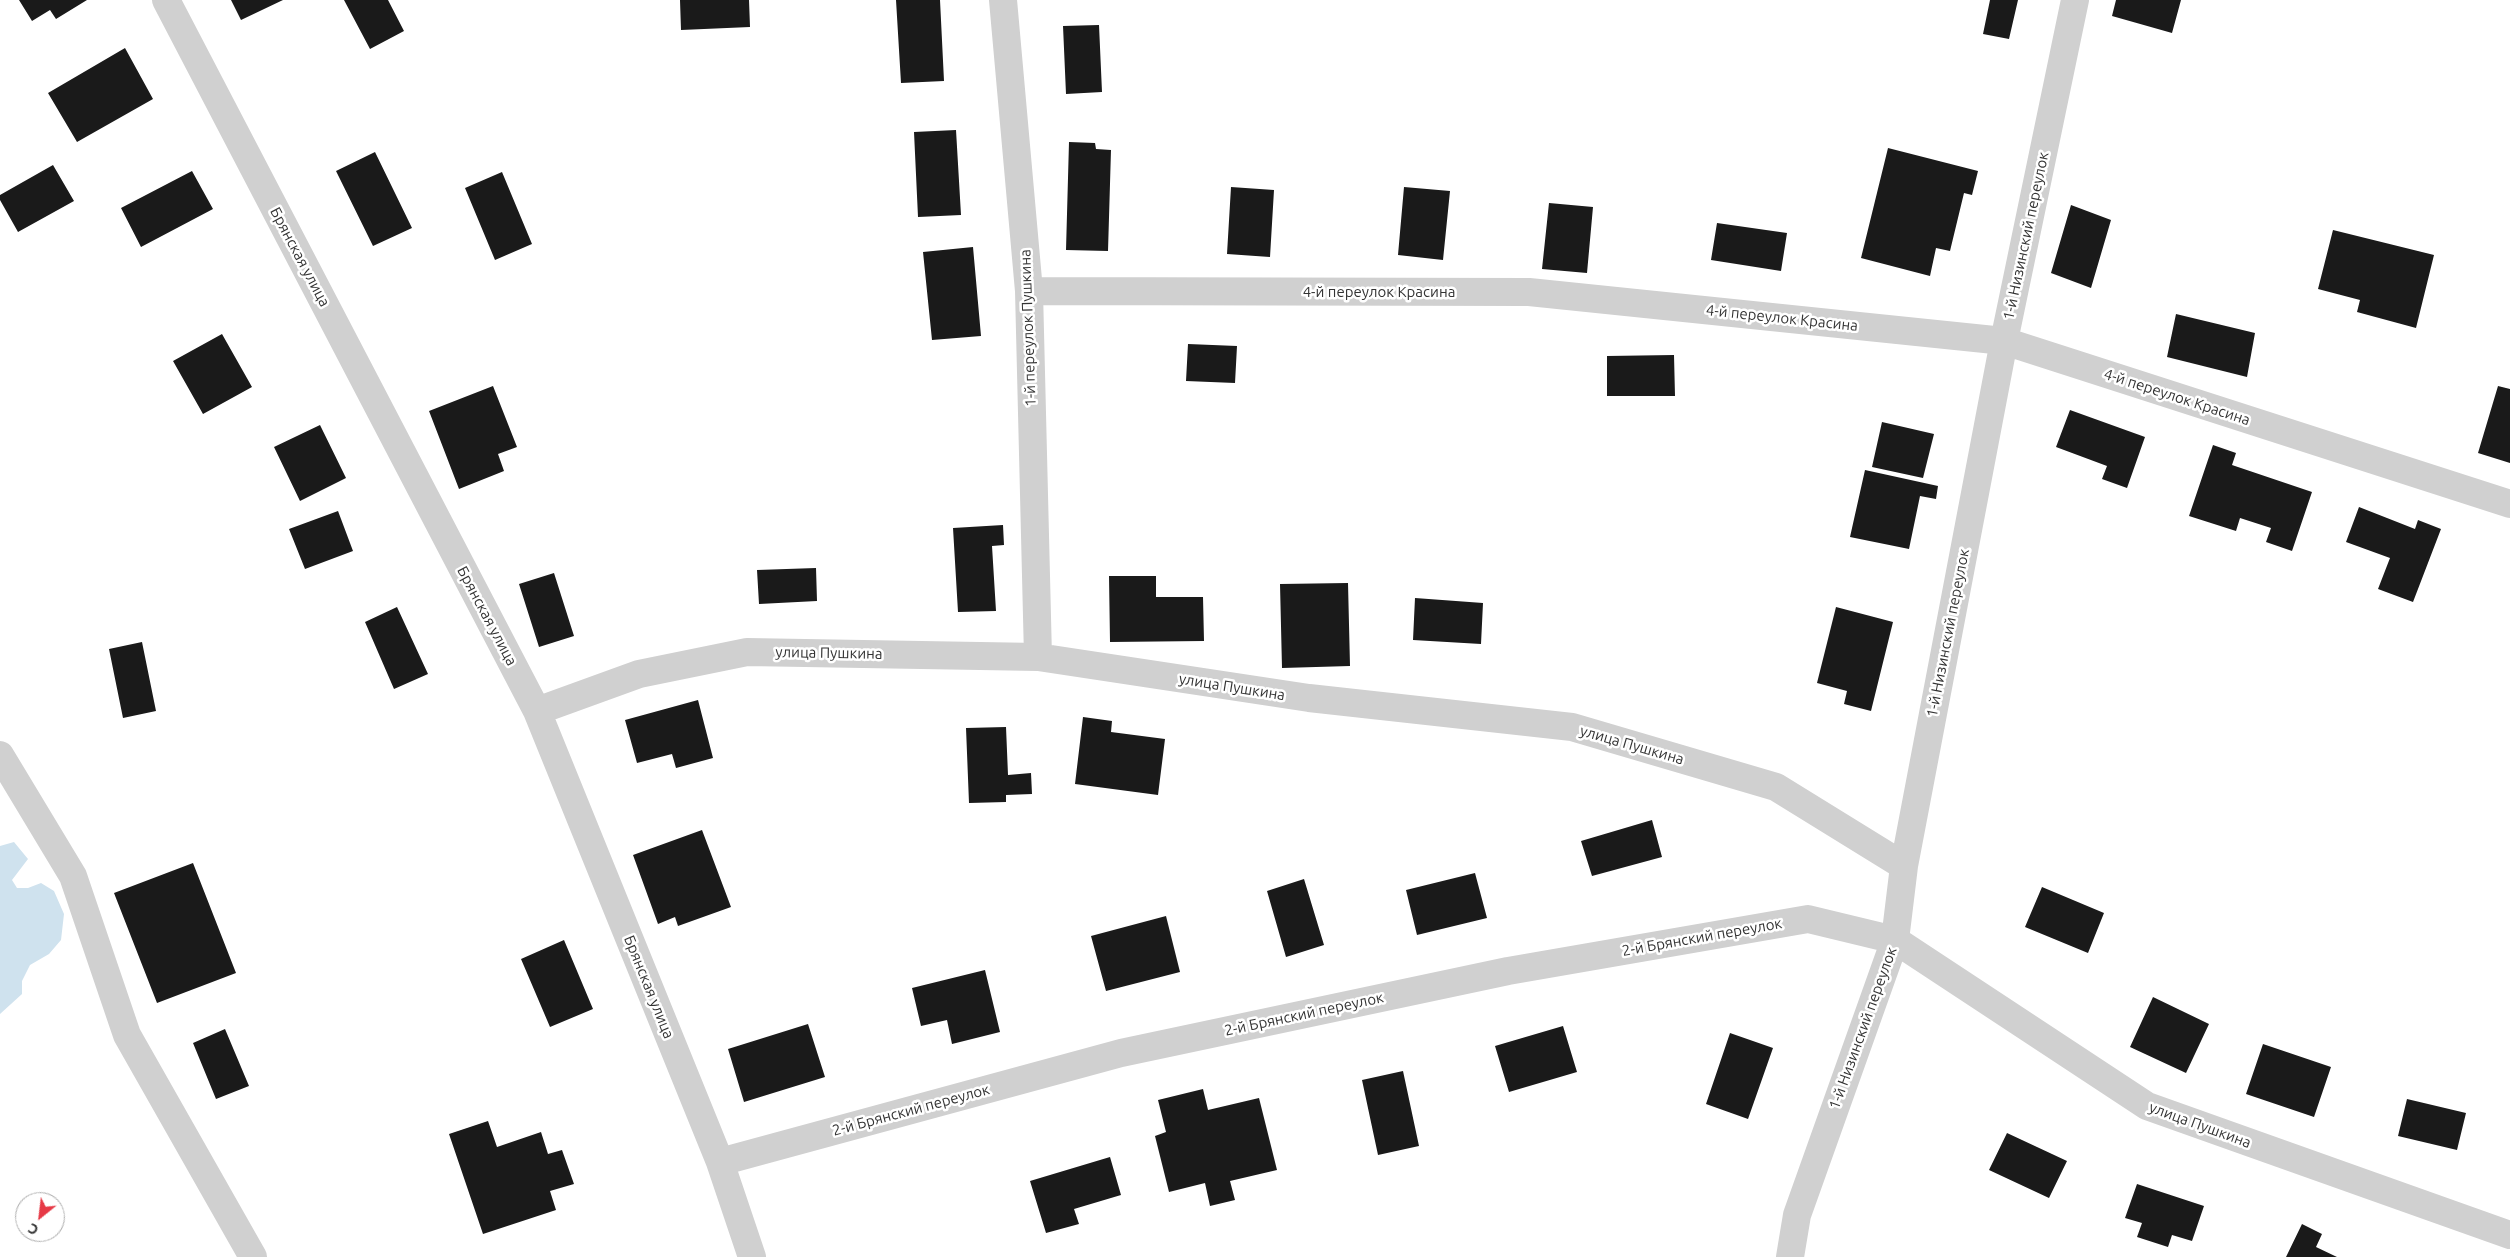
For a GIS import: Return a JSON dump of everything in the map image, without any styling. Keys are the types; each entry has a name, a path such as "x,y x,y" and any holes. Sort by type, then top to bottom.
{"street":[{"name":"Брянская улица","path":"166,0 536,711 720,1162 752,1257"},
{"name":"1-й переулок Пушкина","path":"1003,0 1029,291 1038,657"},
{"name":"1-й Низинский переулок","path":"1790,1257 1797,1214 1895,940 1904,866 2004,341 2075,0"},
{"name":"4-й переулок Красина","path":"1029,291 1529,292 2004,341 2510,504"},
{"name":"улица Пушкина","path":"536,711 639,674 747,652 1038,657 1309,698 1572,727 1776,787 1904,866"},
{"path":"0,755 73,876 127,1034 253,1257"},
{"name":"2-й Брянский переулок","path":"720,1162 1121,1053 1508,971 1808,919 1895,940"},
{"name":"улица Пушкина","path":"1895,940 2147,1106 2510,1235"}],"water":[{"path":"14,842 28,859 12,880 17,888 28,888 41,883 54,891 64,914 61,940 49,954 30,965 22,981 22,994 0,1014 0,846"}],"building":[{"path":"19,0 87,0 56,19 50,10 32,21"},
{"path":"231,0 283,0 241,20"},
{"path":"344,0 388,0 404,31 370,49"},
{"path":"680,0 749,0 750,27 681,30"},
{"path":"896,0 940,0 944,81 901,83"},
{"path":"1990,0 2018,0 2009,39 1983,34"},
{"path":"2116,0 2181,0 2172,33 2112,16"},
{"path":"1099,25 1102,92 1066,94 1063,26"},
{"path":"125,48 153,99 77,142 48,93"},
{"path":"956,130 961,215 918,217 914,132"},
{"path":"1069,142 1095,143 1096,149 1111,150 1108,251 1066,250"},
{"path":"1888,148 1978,171 1972,195 1964,193 1950,251 1936,248 1930,276 1861,258"},
{"path":"375,152 412,228 373,246 336,171"},
{"path":"53,165 74,201 18,232 0,200 0,195"},
{"path":"192,171 213,209 141,247 121,208"},
{"path":"502,172 532,244 495,260 465,188"},
{"path":"1231,187 1274,190 1270,257 1227,254"},
{"path":"1404,187 1450,191 1443,260 1398,255"},
{"path":"1549,203 1593,207 1587,273 1542,269"},
{"path":"2071,205 2111,220 2091,288 2051,273"},
{"path":"1717,223 1787,233 1781,271 1711,260"},
{"path":"2333,230 2434,255 2416,328 2357,312 2360,300 2318,289"},
{"path":"973,247 981,336 932,340 923,252"},
{"path":"2176,314 2255,333 2247,377 2167,357"},
{"path":"222,334 252,387 203,414 173,361"},
{"path":"1188,344 1237,346 1235,383 1186,381"},
{"path":"1674,355 1675,396 1607,396 1607,356"},
{"path":"493,386 517,447 498,454 504,471 459,489 429,411"},
{"path":"2498,386 2510,389 2510,463 2478,453"},
{"path":"2070,410 2145,437 2127,488 2102,479 2107,466 2056,447"},
{"path":"1882,422 1934,434 1923,478 1872,467"},
{"path":"320,425 346,478 300,501 274,447"},
{"path":"2213,445 2236,453 2232,465 2312,492 2292,551 2266,542 2271,528 2240,518 2236,531 2189,516"},
{"path":"1865,470 1938,486 1936,499 1920,496 1909,549 1850,537"},
{"path":"2359,507 2415,529 2418,520 2441,529 2413,602 2378,589 2390,558 2346,542"},
{"path":"338,511 353,551 305,569 289,529"},
{"path":"1003,525 1004,545 992,546 996,611 958,612 953,528"},
{"path":"816,568 817,601 759,604 757,570"},
{"path":"554,573 574,636 539,647 519,584"},
{"path":"1109,576 1156,576 1156,597 1203,597 1204,641 1110,642"},
{"path":"1348,583 1350,666 1282,668 1280,584"},
{"path":"1415,598 1483,603 1481,644 1413,640"},
{"path":"397,607 428,674 394,689 365,622"},
{"path":"1836,607 1893,622 1871,711 1844,704 1847,691 1817,683"},
{"path":"142,642 156,711 123,718 109,649"},
{"path":"698,700 713,758 676,768 672,754 637,763 625,720"},
{"path":"1083,717 1112,721 1111,732 1165,739 1158,795 1075,784"},
{"path":"1006,727 1008,775 1031,773 1032,794 1006,795 1006,802 969,803 966,728"},
{"path":"1652,820 1662,857 1592,876 1581,841"},
{"path":"702,830 731,907 678,926 675,917 658,924 633,855"},
{"path":"193,863 236,973 157,1003 114,893"},
{"path":"1475,873 1487,918 1417,935 1406,890"},
{"path":"1304,879 1324,945 1286,957 1267,891"},
{"path":"2042,887 2104,913 2088,953 2025,927"},
{"path":"1166,916 1180,972 1106,991 1091,936"},
{"path":"564,940 593,1009 550,1027 521,959"},
{"path":"985,970 1000,1032 952,1044 947,1020 921,1026 912,988"},
{"path":"2153,997 2209,1024 2186,1073 2130,1047"},
{"path":"808,1024 825,1077 744,1102 728,1049"},
{"path":"1563,1026 1577,1072 1509,1092 1495,1046"},
{"path":"225,1029 249,1086 216,1099 193,1043"},
{"path":"1730,1033 1773,1048 1748,1119 1706,1104"},
{"path":"2263,1044 2331,1067 2314,1117 2246,1094"},
{"path":"1403,1071 1419,1146 1378,1155 1362,1080"},
{"path":"1203,1089 1208,1110 1259,1098 1277,1170 1230,1181 1235,1200 1210,1206 1205,1183 1169,1192 1155,1136 1166,1132 1158,1100"},
{"path":"2407,1099 2466,1113 2457,1150 2398,1136"},
{"path":"488,1121 497,1147 541,1132 548,1154 562,1150 574,1184 550,1191 556,1210 483,1234 449,1134"},
{"path":"2007,1133 2067,1161 2049,1198 1989,1170"},
{"path":"1110,1157 1121,1195 1074,1209 1079,1224 1046,1233 1030,1181"},
{"path":"2137,1184 2204,1206 2192,1241 2172,1235 2168,1247 2137,1237 2142,1223 2125,1218"},
{"path":"2302,1224 2322,1234 2316,1247 2337,1257 2286,1257"}]}
